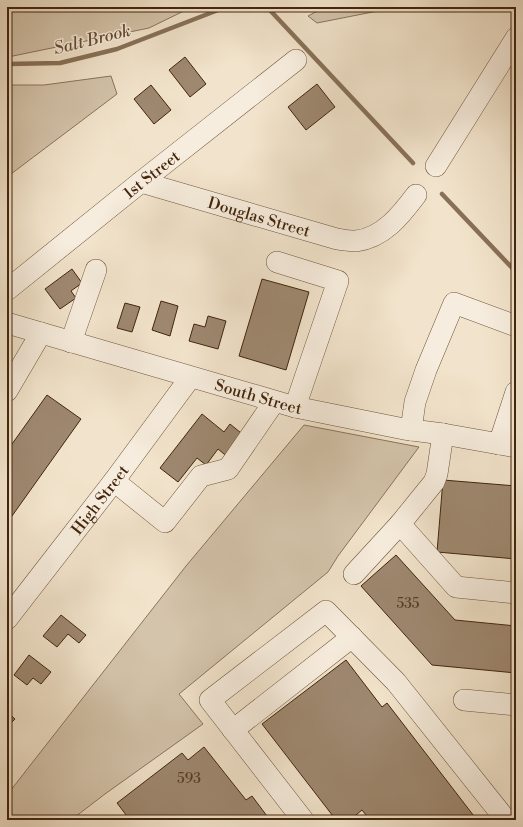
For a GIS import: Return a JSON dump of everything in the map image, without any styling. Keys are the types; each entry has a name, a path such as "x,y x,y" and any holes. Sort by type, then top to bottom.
{"street":[{"path":"436,166 516,38"},
{"name":"1st Street","path":"7,290 296,60"},
{"name":"Douglas Street","path":"141,182 337,239 356,241 377,234 399,217 416,195"},
{"path":"277,262 338,281 295,407"},
{"path":"71,342 96,270"},
{"path":"411,430 415,402 426,370 454,303 516,326"},
{"name":"South Street","path":"7,323 274,402 411,430 507,446"},
{"path":"7,391 40,333"},
{"name":"High Street","path":"7,619 114,481 190,378"},
{"path":"507,446 516,392"},
{"path":"114,481 165,522 201,476 228,469 274,402"},
{"path":"354,574 400,524 434,482 437,474 442,434"},
{"path":"400,524 456,587 516,593"},
{"path":"303,820 210,700 326,610 396,682 506,820"},
{"path":"233,730 352,637"},
{"path":"464,700 516,705"}],"shaded area":[{"path":"7,7 192,7 149,28 7,57"},
{"path":"325,7 398,7 317,23 308,16"},
{"path":"111,76 117,94 7,177 7,85 44,85"},
{"path":"304,425 419,447 338,556 328,572 179,694 203,724 71,820 7,820 7,795 186,566"}],"building":[{"path":"185,57 206,84 190,97 169,70"},
{"path":"317,84 335,107 306,130 288,107"},
{"path":"151,85 171,110 154,124 134,99"},
{"path":"72,269 82,283 71,291 76,298 60,309 45,289"},
{"path":"262,279 309,292 286,370 239,356"},
{"path":"161,301 178,306 170,336 152,330"},
{"path":"125,303 140,307 132,332 117,328"},
{"path":"208,316 226,321 218,349 189,341 194,324 205,327"},
{"path":"47,395 81,419 7,523 7,451"},
{"path":"202,414 224,432 230,424 246,437 230,459 218,449 206,465 197,458 178,482 160,468"},
{"path":"443,480 516,486 516,559 437,552"},
{"path":"396,555 455,620 516,626 516,673 432,665 361,586"},
{"path":"61,615 86,635 79,643 68,634 57,647 43,636"},
{"path":"29,655 51,672 41,684 33,678 27,685 14,675"},
{"path":"346,660 382,707 387,703 477,820 370,820 362,810 350,820 336,820 262,724"},
{"path":"7,712 15,719 7,727"},
{"path":"204,747 246,800 252,796 270,820 130,820 117,803 182,753 188,760"}],"waterway":[{"name":"Salt Brook","path":"7,64 60,63 117,49 226,7"},
{"path":"267,7 413,163"},
{"path":"442,194 516,272"}]}
